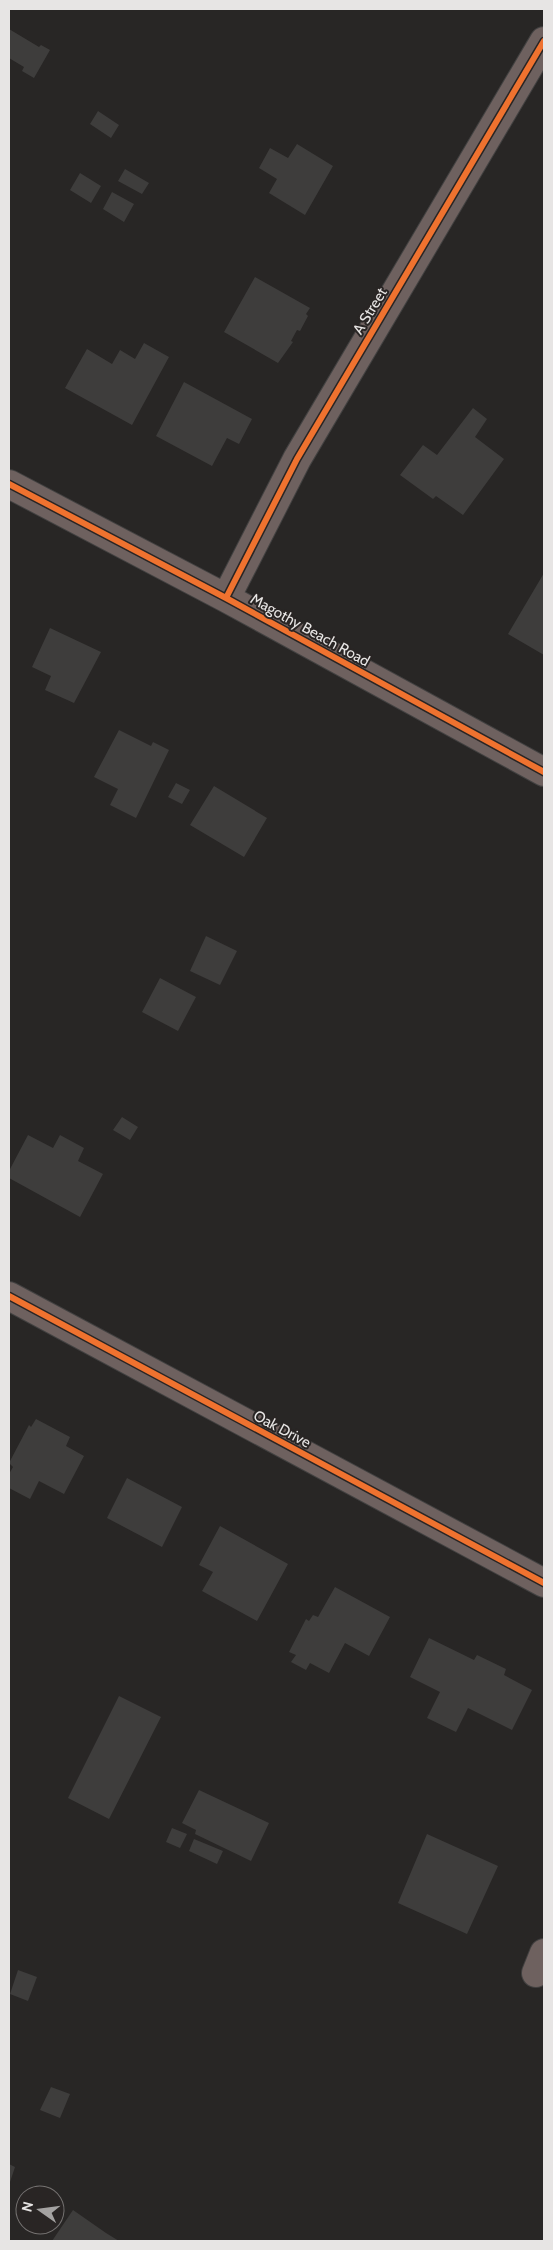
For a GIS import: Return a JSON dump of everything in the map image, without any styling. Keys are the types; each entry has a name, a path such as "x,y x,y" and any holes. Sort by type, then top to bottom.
{"street":[{"name":"A Street","path":"226,598 297,459 544,40"},
{"name":"Magothy Beach Road","path":"9,484 226,598 544,772"},
{"name":"Oak Drive","path":"9,1296 544,1583"}],"building":[{"path":"9,29 39,47 41,45 50,50 34,78 22,71 24,67 9,58"},
{"path":"98,111 119,125 111,138 90,124"},
{"path":"297,144 333,166 305,215 269,193 277,179 259,168 270,148 288,158"},
{"path":"125,169 149,183 142,194 118,181"},
{"path":"80,173 101,186 91,203 70,190"},
{"path":"112,192 134,204 124,222 103,209"},
{"path":"255,277 310,308 300,331 297,330 291,341 293,342 278,363 224,332"},
{"path":"144,343 169,357 132,425 65,388 87,349 112,364 120,350 135,359"},
{"path":"184,382 252,419 239,444 227,438 212,466 156,436"},
{"path":"473,408 487,419 475,437 504,459 463,515 436,496 433,499 400,475 423,445 437,455"},
{"path":"544,573 544,655 508,634"},
{"path":"50,628 101,652 74,703 45,690 51,676 32,667"},
{"path":"119,730 151,746 153,742 169,750 136,818 110,805 118,789 94,777"},
{"path":"176,783 190,790 182,804 168,797"},
{"path":"214,786 267,818 244,857 190,825"},
{"path":"206,936 237,951 220,985 190,971"},
{"path":"160,978 196,997 178,1031 142,1012"},
{"path":"122,1117 138,1127 130,1140 113,1130"},
{"path":"28,1135 53,1148 60,1135 84,1148 78,1161 103,1174 80,1217 9,1178 9,1171"},
{"path":"36,1419 70,1437 66,1446 84,1456 64,1494 39,1481 30,1499 9,1488 9,1474 13,1467 9,1463 29,1425 31,1427"},
{"path":"127,1478 182,1507 162,1547 107,1518"},
{"path":"220,1526 288,1564 257,1621 202,1591 213,1572 199,1565"},
{"path":"335,1587 390,1617 369,1656 345,1643 329,1673 310,1663 306,1670 291,1662 296,1655 289,1652 306,1619 309,1621 313,1615 318,1617"},
{"path":"429,1638 474,1660 477,1655 506,1669 504,1675 532,1690 512,1730 468,1708 456,1732 427,1718 440,1692 410,1677"},
{"path":"119,1696 161,1717 109,1819 68,1798"},
{"path":"199,1790 269,1823 251,1861 195,1834 196,1830 182,1823"},
{"path":"172,1828 187,1834 180,1848 166,1842"},
{"path":"427,1834 498,1866 467,1934 398,1903"},
{"path":"194,1839 223,1851 217,1864 189,1851"},
{"path":"18,1970 37,1977 28,2001 10,1994"},
{"path":"51,2087 70,2094 60,2118 40,2110"},
{"path":"9,2164 15,2167 9,2185"},
{"path":"73,2210 119,2241 52,2241 56,2235 65,2235 65,2222"}],"cycle path":[{"path":"226,598 297,459 544,41"},
{"path":"9,484 226,598 544,772"},
{"path":"9,1296 544,1583"}]}
